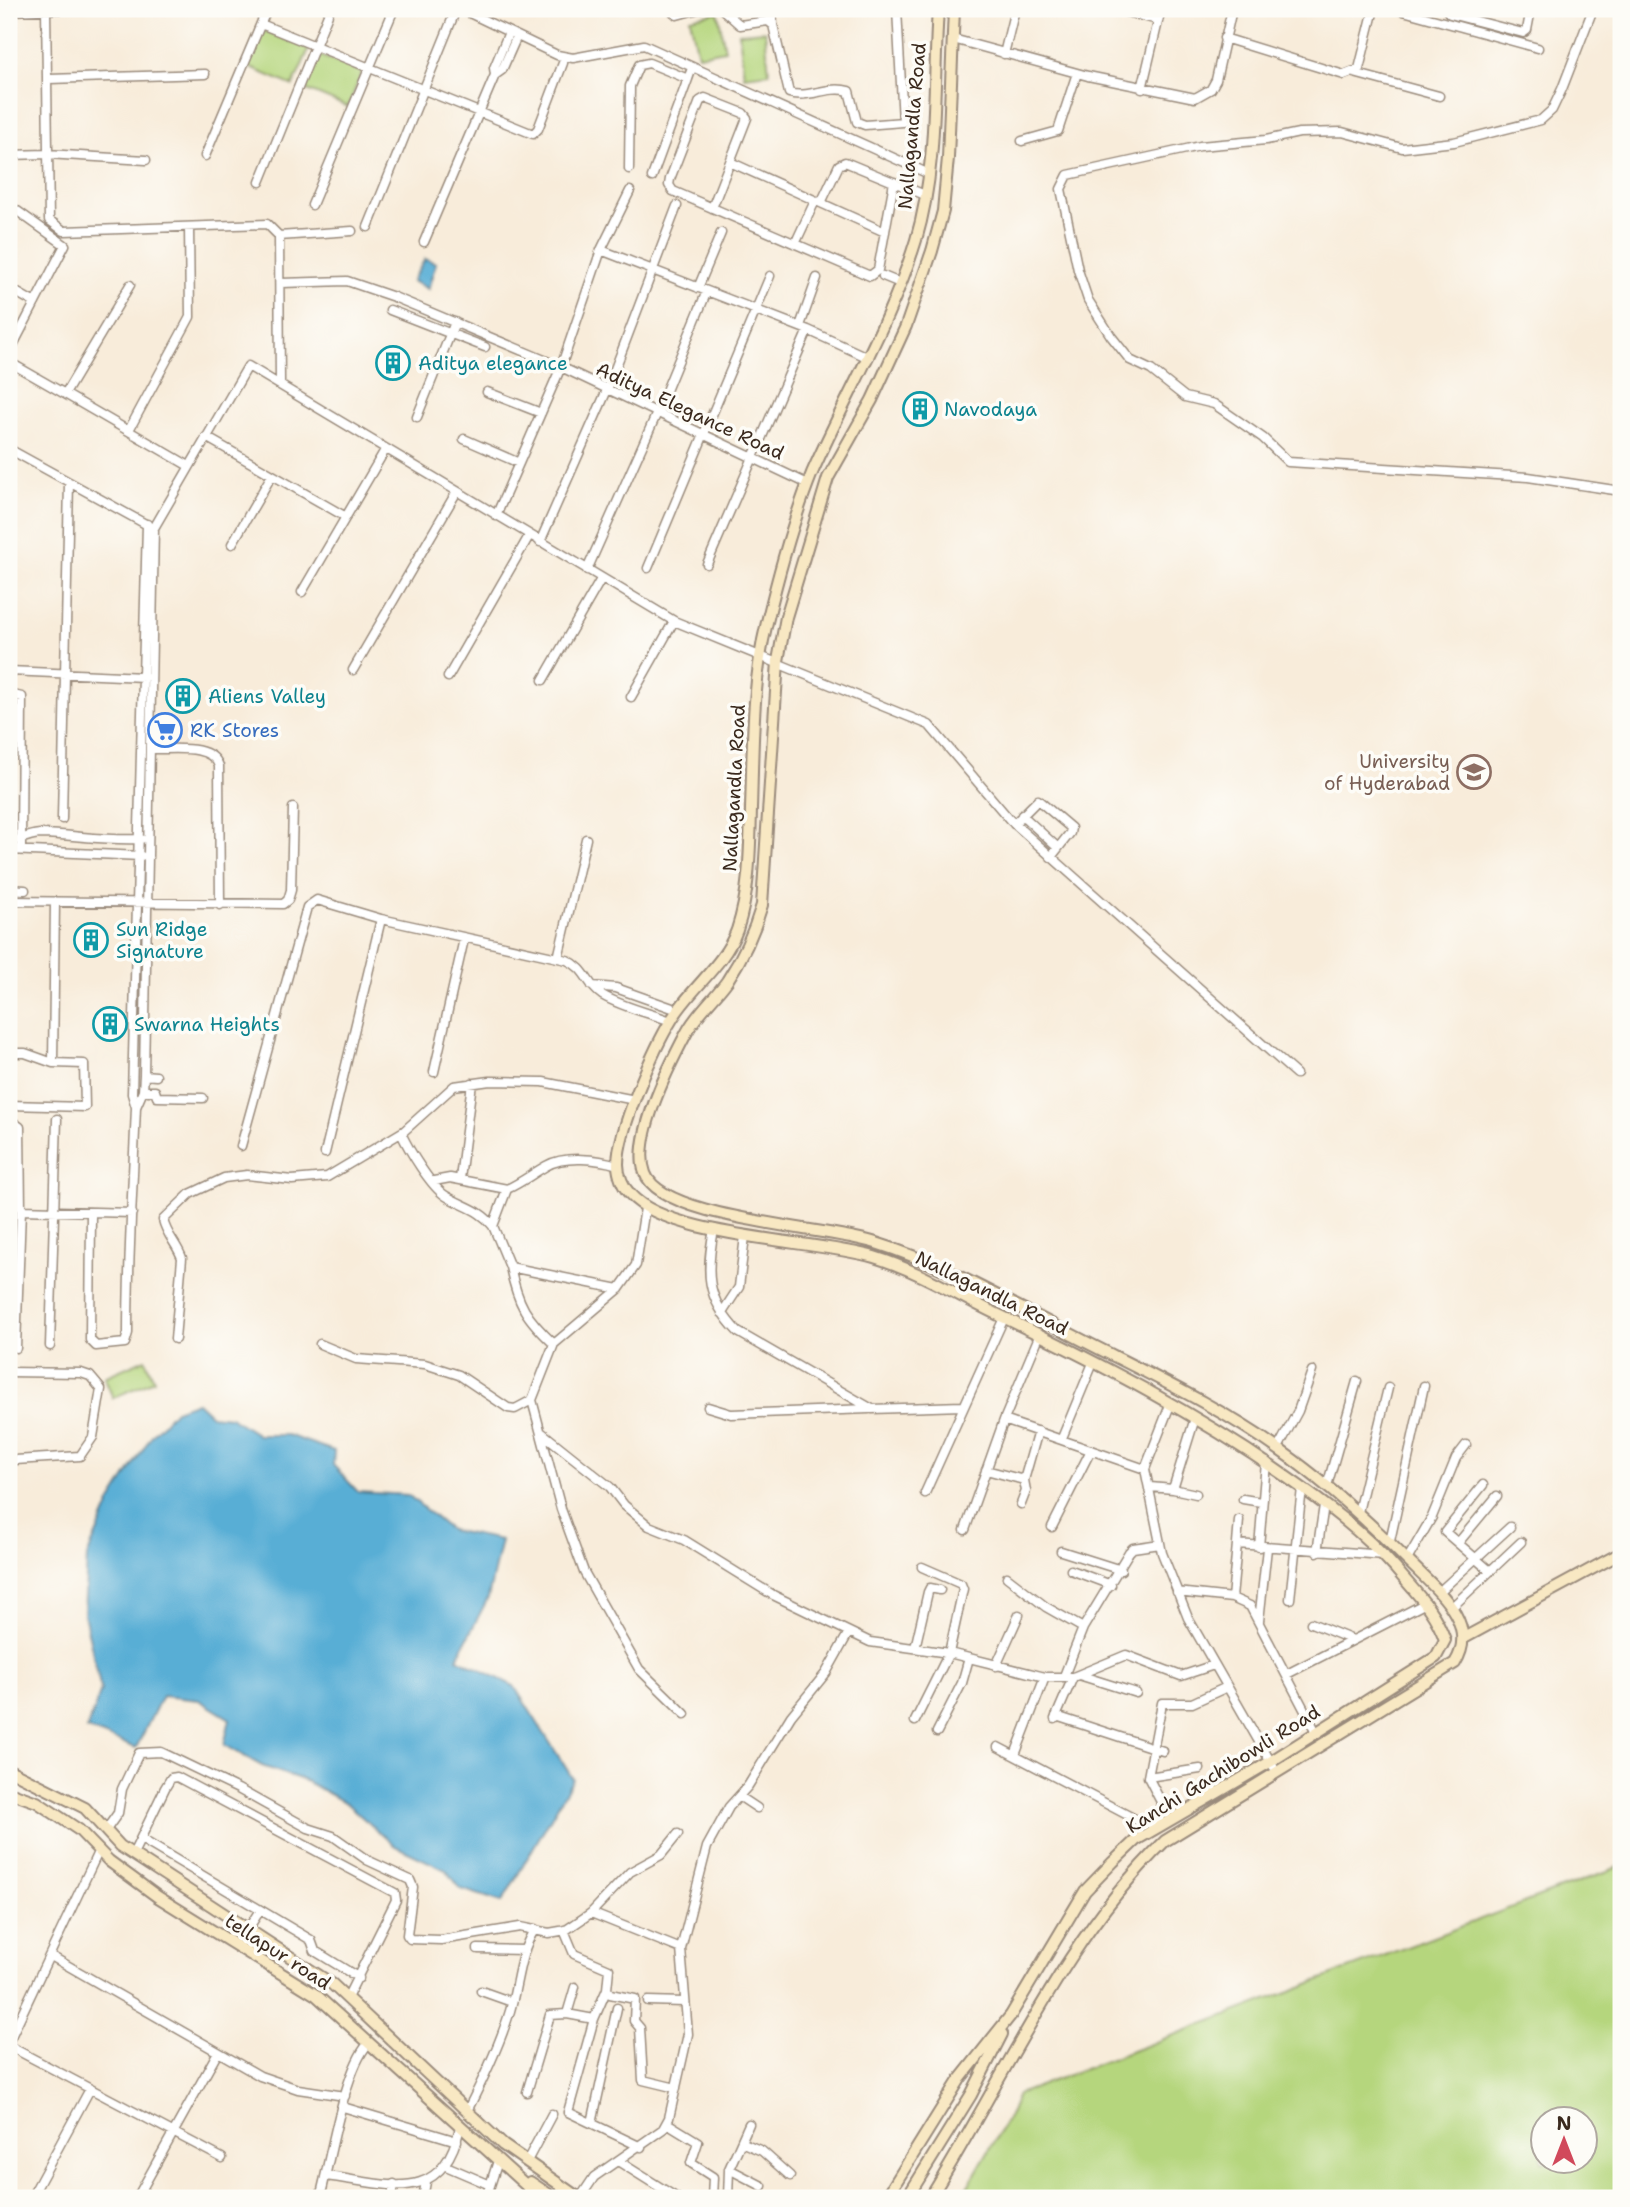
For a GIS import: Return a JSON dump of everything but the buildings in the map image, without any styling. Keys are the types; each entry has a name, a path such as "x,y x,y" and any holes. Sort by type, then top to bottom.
{"main road":[{"name":"Nallagandla Road","path":"618,1164 635,1100 671,1021 727,950 737,929 749,874 759,658 795,520 808,484 870,358 914,246 929,174 938,9"},
{"name":"Nallagandla Road","path":"954,9 948,158 943,212 936,238 906,326 872,400 828,478 798,573 778,661 762,905 754,934 725,984 710,998 688,1030 655,1101 643,1142 642,1162 645,1177 652,1185 700,1211 850,1236 896,1250 970,1282 1195,1399 1278,1448 1358,1512 1439,1592 1462,1626 1464,1639"},
{"path":"618,1164 624,1187 645,1208"},
{"name":"Nallagandla Road","path":"645,1208 745,1236 846,1250 880,1258 1040,1334 1224,1433 1302,1488 1384,1555 1426,1603 1444,1635 1445,1644"},
{"path":"846,1250 850,1236"},
{"path":"1464,1639 1621,1553"},
{"name":"Kanchi Gachibowli Road","path":"886,2198 960,2079 1012,2015 1086,1891 1136,1840 1273,1767 1454,1663 1462,1650 1464,1639"},
{"name":"Kanchi Gachibowli Road","path":"930,2198 1095,1918 1130,1875 1165,1841 1273,1767 1316,1732 1436,1657 1445,1644"},
{"path":"9,1770 85,1808 133,1854 332,1984 503,2145 580,2198"},
{"name":"tellapur road","path":"9,1793 37,1802 79,1830 99,1850 169,1903 316,1994 540,2198"},
{"path":"169,1903 181,1886"},
{"path":"907,2198 971,2095 1012,2015"},
{"path":"498,2161 554,2198"}],"street":[{"path":"46,9 50,220 64,231 267,224 275,228 279,236 281,283 280,383"},
{"path":"9,10 65,9"},
{"path":"205,156 267,9"},
{"path":"260,182 330,9"},
{"path":"312,205 394,9"},
{"path":"461,9 557,55 573,58 644,45 929,174"},
{"path":"670,9 677,15 699,9"},
{"path":"722,9 730,13 740,25 768,21 773,25"},
{"path":"772,9 773,25 789,93 796,95 835,87 849,90 857,122 865,125 903,122 897,9"},
{"path":"1004,54 1015,9"},
{"path":"1114,9 1158,20"},
{"path":"1142,89 1161,9"},
{"path":"953,39 1142,89 1195,98 1203,95 1216,80 1232,9"},
{"path":"1354,73 1359,69 1374,9"},
{"path":"1396,9 1430,13 1538,48"},
{"path":"1446,9 1450,14 1523,33 1527,30 1531,9"},
{"path":"1593,9 1557,99 1541,120 1454,142 1402,148 1331,131 1199,146 1068,175 1061,189 1069,234 1088,300 1130,360 1151,370 1185,397 1214,404 1263,438 1288,462 1528,477 1621,491"},
{"path":"368,227 453,17"},
{"path":"261,24 478,114 536,134 563,63"},
{"path":"424,242 495,75 494,68 513,34"},
{"path":"1224,38 1344,75 1354,73 1439,96"},
{"path":"629,169 629,86 639,65 649,63 688,79"},
{"path":"652,177 692,68"},
{"path":"1022,141 1058,131 1077,73"},
{"path":"49,79 205,74"},
{"path":"712,208 747,116 710,99 702,99 669,186 673,191 712,208 795,244 873,275 878,270 894,182"},
{"path":"9,155 47,154 146,160"},
{"path":"730,162 885,232"},
{"path":"795,244 839,165 845,162 925,195"},
{"path":"496,516 561,367 601,250 630,191"},
{"path":"9,205 65,245 9,353"},
{"path":"540,542 607,390 677,206"},
{"path":"129,430 190,317 189,227"},
{"path":"279,236 352,230"},
{"path":"587,570 656,415 721,233"},
{"path":"601,250 804,328 870,358"},
{"path":"648,568 770,276"},
{"path":"883,276 900,283"},
{"path":"707,564 804,328 817,278"},
{"name":"Aditya Elegance Road","path":"281,283 347,281 452,321 561,367 656,415 808,484"},
{"path":"65,394 130,285"},
{"path":"9,288 35,303"},
{"path":"390,310 485,347"},
{"path":"417,417 452,321"},
{"path":"9,362 190,466"},
{"path":"136,1107 143,1091 149,903 150,526 190,466 247,366 280,383 384,450 674,621 759,658 778,661 929,725 1014,824 1296,1074"},
{"path":"487,392 541,413"},
{"path":"206,437 346,517"},
{"path":"464,439 519,463"},
{"path":"9,449 150,526"},
{"path":"302,592 384,450"},
{"path":"232,544 272,475"},
{"path":"62,819 69,482"},
{"path":"353,670 456,493"},
{"path":"448,677 529,536"},
{"path":"91,1212 90,1340 96,1346 115,1345 127,1340 128,1237 132,1213 136,1107 132,1094 141,856 144,677 151,542"},
{"path":"543,680 601,579"},
{"path":"631,697 674,621"},
{"path":"9,670 144,677"},
{"path":"9,694 22,697 21,845"},
{"path":"151,749 208,752 216,757 219,766 220,905"},
{"path":"1014,824 1038,800 1071,828 1051,857"},
{"path":"9,901 275,906 288,900 293,808"},
{"path":"1022,815 1058,848"},
{"path":"1030,838 1037,829"},
{"path":"9,850 37,834 114,841 141,839"},
{"path":"558,958 586,839"},
{"path":"9,841 21,845 141,856"},
{"path":"9,889 25,890"},
{"path":"242,1146 307,907 317,900 464,939 558,958 583,969 592,986 604,996 671,1021"},
{"path":"53,1063 55,902"},
{"path":"325,1153 381,919"},
{"path":"434,1072 464,939"},
{"path":"592,986 616,988 678,1010"},
{"path":"9,1053 25,1053 53,1063 84,1064 85,1107 9,1105"},
{"path":"144,1075 156,1076"},
{"path":"175,1339 182,1258 178,1246 167,1234 163,1220 190,1194 210,1182 233,1177 322,1179 401,1133 449,1088 472,1083 544,1079 635,1100"},
{"path":"460,1180 472,1083"},
{"path":"143,1091 155,1091 158,1097 204,1098"},
{"path":"9,1119 20,1127 21,1210 16,1348"},
{"path":"50,1346 57,1119"},
{"path":"401,1133 414,1159 444,1195 480,1212 493,1226 519,1303 528,1320 554,1344"},
{"path":"434,1181 460,1180 507,1189 529,1180 548,1165 579,1160 618,1164"},
{"path":"493,1226 507,1189"},
{"path":"320,1344 356,1359 425,1364 459,1375 508,1408 515,1409 531,1400 554,1344 619,1289 636,1265 645,1208"},
{"path":"21,1210 132,1213"},
{"path":"714,1229 707,1266 710,1282 722,1313 738,1332 872,1409"},
{"path":"722,1313 739,1287 745,1236"},
{"path":"509,1267 619,1289"},
{"path":"925,1493 1004,1318"},
{"path":"965,1530 1004,1420 1040,1334"},
{"path":"1062,1438 1093,1363"},
{"path":"9,1371 81,1373 90,1376 101,1389 93,1437 80,1456 66,1460 15,1460"},
{"path":"1278,1448 1298,1411 1312,1371"},
{"path":"1327,1486 1357,1381"},
{"path":"1390,1541 1424,1387"},
{"path":"1358,1512 1388,1388"},
{"path":"531,1400 561,1509 584,1572 639,1668 685,1714"},
{"path":"1170,1405 1145,1469 1160,1544 1177,1592 1214,1665 1273,1767"},
{"path":"708,1407 731,1414 745,1414 962,1406"},
{"path":"1173,1489 1195,1419"},
{"path":"1004,1420 1145,1469"},
{"path":"1021,1504 1026,1490 1024,1480 1038,1431"},
{"path":"541,1432 602,1479 624,1505 649,1526 684,1540 773,1595 849,1632 884,1646 949,1653 1045,1677 1072,1676 1136,1693"},
{"path":"1407,1560 1432,1517 1456,1458 1466,1445"},
{"path":"1052,1527 1091,1450"},
{"path":"1259,1622 1263,1547 1261,1502 1266,1462"},
{"path":"986,1470 1024,1480"},
{"path":"1483,1485 1445,1532 1490,1571"},
{"path":"1150,1487 1196,1494"},
{"path":"1290,1599 1302,1488"},
{"path":"1458,1543 1497,1496"},
{"path":"1243,1499 1261,1502"},
{"path":"1317,1552 1324,1505"},
{"path":"1232,1598 1239,1520"},
{"path":"1439,1592 1510,1527"},
{"path":"1451,1608 1521,1542"},
{"path":"1160,1544 1133,1548 1083,1628 1072,1676 1055,1718 1163,1751"},
{"path":"1237,1544 1384,1555"},
{"path":"1061,1551 1121,1570"},
{"path":"915,1721 949,1653 963,1585 922,1567"},
{"path":"1071,1570 1111,1585"},
{"path":"1007,1577 1046,1607 1083,1628"},
{"path":"915,1648 929,1590 940,1590"},
{"path":"1177,1592 1232,1598 1250,1606 1316,1732"},
{"path":"1287,1674 1426,1603"},
{"path":"996,1666 1019,1615"},
{"path":"1311,1623 1353,1640"},
{"path":"580,2198 594,2177 641,2147 667,2123 688,2034 681,1949 707,1847 729,1807 775,1746 792,1716 826,1673 849,1632"},
{"path":"1072,1676 1126,1655 1181,1676 1214,1665"},
{"path":"937,1732 962,1682 969,1658"},
{"path":"1015,1755 1045,1677"},
{"path":"998,1747 1137,1820 1158,1826 1161,1802 1148,1777 1162,1703 1192,1703 1227,1687"},
{"path":"106,1830 118,1813 122,1790 139,1753 161,1752 239,1789 308,1828 333,1836 367,1860 410,1880 413,1886 405,1926 410,1939 441,1940 502,1928 535,1929 548,1933 564,1930 591,1913 630,1872 661,1854 678,1834"},
{"path":"1148,1777 1200,1769"},
{"path":"133,1854 167,1784 171,1778 177,1777 395,1893 396,1900 347,1998"},
{"path":"739,1796 757,1808"},
{"path":"141,1839 311,1940 315,1951 357,1981"},
{"path":"99,1850 9,2044 90,2090 222,2158"},
{"path":"248,1929 260,1910"},
{"path":"591,1913 681,1949"},
{"path":"467,2111 491,2066 512,2002 525,1950 535,1929"},
{"path":"564,1930 574,1954 609,1969 607,1989 594,2019 568,2109 570,2114 641,2147"},
{"path":"478,1949 525,1950"},
{"path":"51,1956 260,2076 298,2090 345,2096"},
{"path":"567,2014 575,1987"},
{"path":"607,1989 612,1996 635,1999 634,2021 640,2028 643,2080 676,2088"},
{"path":"481,1991 512,2002"},
{"path":"648,2001 684,2002"},
{"path":"592,2123 617,2008"},
{"path":"527,2092 550,2015 567,2014 594,2019"},
{"path":"320,2198 345,2096 362,2051 368,2044"},
{"path":"137,2198 218,2052"},
{"path":"31,2198 90,2090"},
{"path":"343,2107 457,2141"},
{"path":"527,2161 552,2114"},
{"path":"667,2123 698,2142 691,2163 713,2177 712,2198"},
{"path":"728,2198 729,2169 749,2124"},
{"path":"326,2176 394,2184 426,2182 446,2166 460,2127"},
{"path":"741,2143 767,2154 790,2176"},
{"path":"486,2198 488,2184 498,2161"},
{"path":"618,2161 677,2198"},
{"path":"446,2166 488,2184"},
{"path":"729,2169 762,2186"},
{"path":"423,2198 426,2182"},
{"path":"391,2198 394,2184"}],"green space":[{"path":"718,12 725,50 698,55 690,18"},
{"path":"261,29 309,49 293,86 246,66"},
{"path":"765,31 769,73 744,76 739,33"},
{"path":"316,54 362,72 348,107 302,88"},
{"path":"145,1359 154,1380 113,1398 104,1377"},
{"path":"1621,1866 1621,2198 961,2198 1011,2112 1018,2094"}],"water":[{"path":"425,259 436,263 428,289 412,281"},
{"path":"197,1402 211,1415 230,1417 258,1435 287,1435 334,1451 333,1465 358,1492 408,1495 450,1530 501,1540 488,1598 457,1658 514,1686 573,1779 502,1902 461,1889 446,1870 395,1846 346,1803 306,1781 262,1766 224,1745 230,1719 199,1700 162,1696 136,1748 87,1729 101,1690 84,1614 87,1556 111,1501 152,1435 175,1410"}],"place":[{"name":"Aditya elegance","path":"393,363"},
{"name":"Navodaya","path":"920,409"},
{"name":"Aliens Valley","path":"183,696"},
{"name":"RK Stores","path":"165,730"},
{"name":"University of Hyderabad","path":"1474,772"},
{"name":"Sun Ridge Signature","path":"91,940"},
{"name":"Swarna Heights","path":"110,1024"}]}
